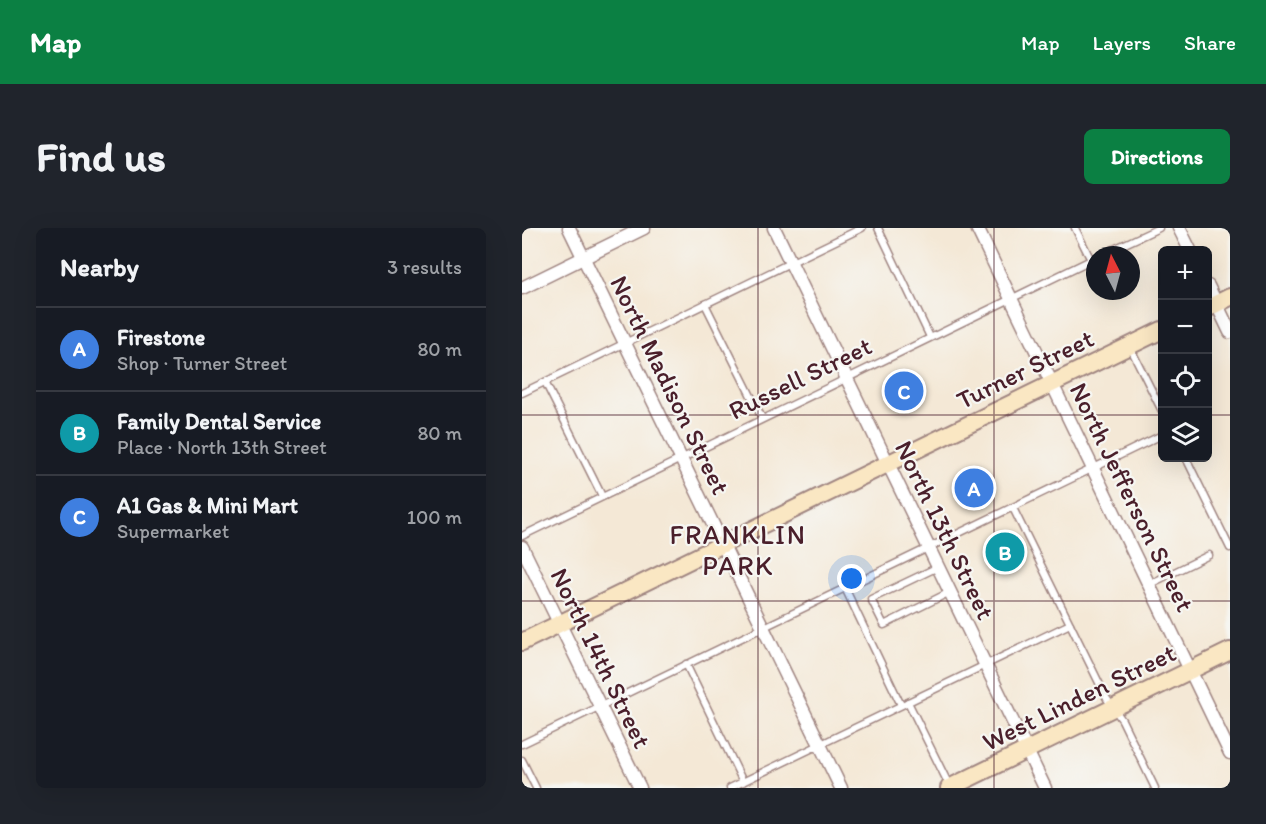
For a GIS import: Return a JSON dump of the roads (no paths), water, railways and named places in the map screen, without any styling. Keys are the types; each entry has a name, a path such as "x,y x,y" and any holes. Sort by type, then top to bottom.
{"street":[{"name":"North Madison Street","path":"569,228 841,788"},
{"path":"522,288 644,228"},
{"name":"North 13th Street","path":"774,228 1045,788"},
{"name":"North Jefferson Street","path":"977,228 1230,753"},
{"path":"1179,228 1188,246"},
{"path":"1218,303 1230,332"},
{"name":"Turner Street","path":"522,642 1158,332"},
{"name":"North 14th Street","path":"522,547 640,788"},
{"name":"West Linden Street","path":"950,788 1230,651"}],"lane":[{"path":"522,393 862,228"},
{"path":"878,228 930,337"},
{"path":"1075,228 1086,247"},
{"path":"1120,246 1159,228"},
{"name":"Russell Street","path":"522,536 1086,262"},
{"path":"705,304 762,418"},
{"path":"1130,346 1161,408"},
{"path":"545,382 602,496"},
{"path":"522,744 1158,437"},
{"path":"1188,462 1230,548"},
{"path":"1013,508 1107,699 1114,708 1155,788"},
{"path":"1150,584 1209,555"},
{"path":"938,567 871,599 884,625 950,592"},
{"path":"845,588 950,788"},
{"path":"730,788 1070,624"},
{"path":"686,664 743,782"},
{"path":"522,760 536,788"}],"place":[{"name":"A1 Gas & Mini Mart","path":"904,391"},
{"name":"Firestone","path":"974,488"},
{"name":"Family Dental Service","path":"1005,552"}],"district":[{"name":"FRANKLIN PARK","path":"738,550"}]}
